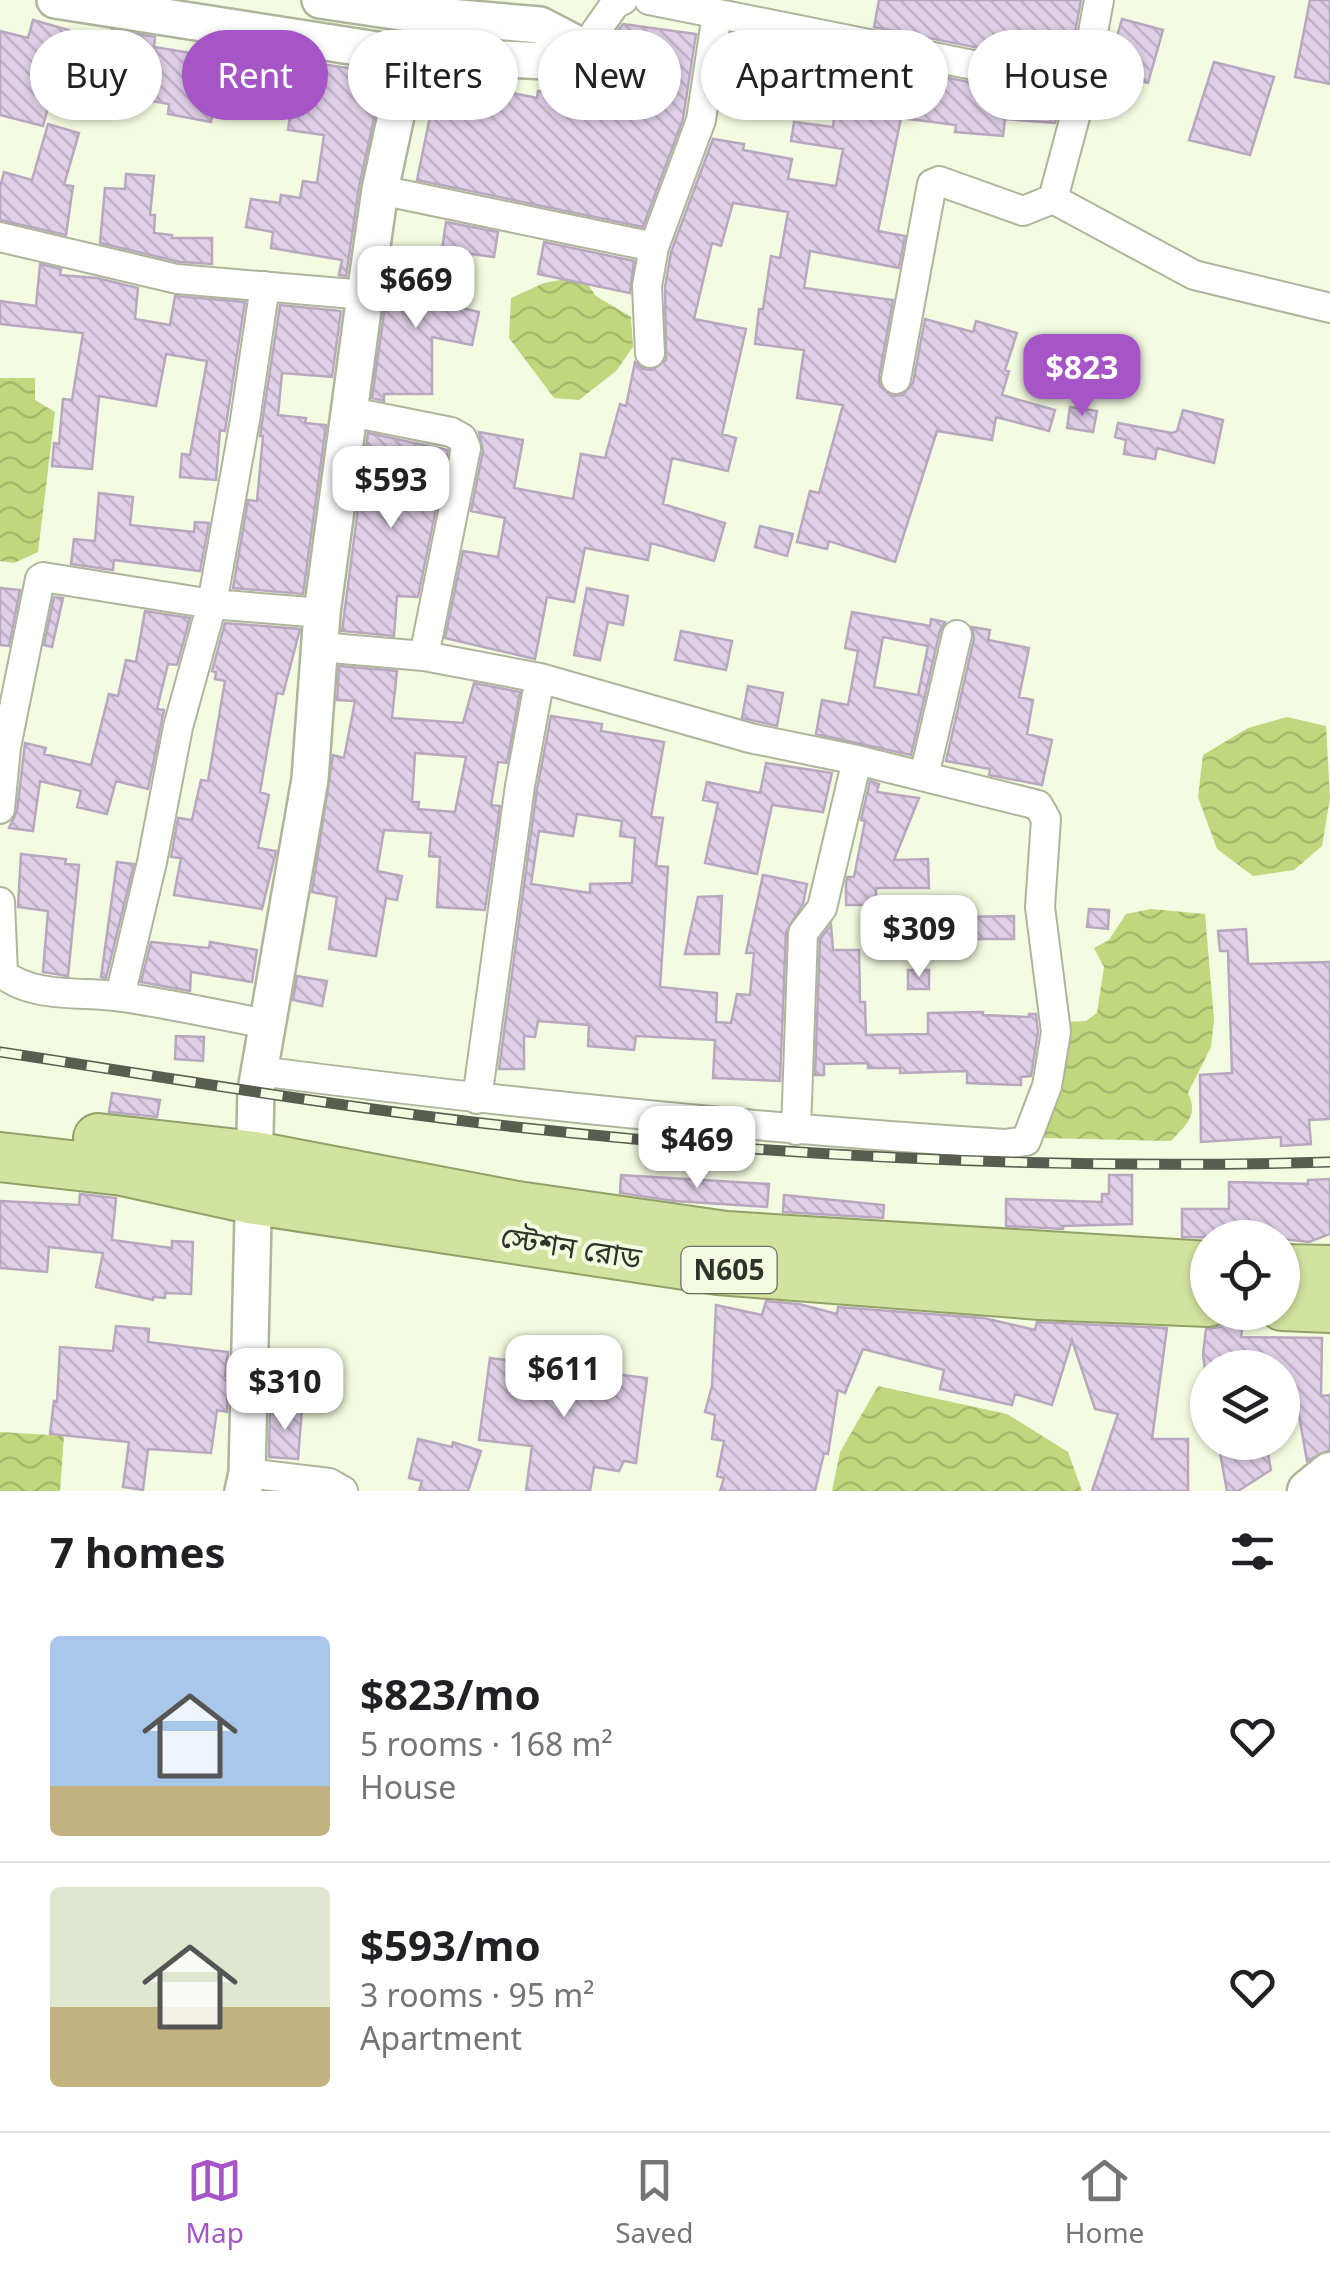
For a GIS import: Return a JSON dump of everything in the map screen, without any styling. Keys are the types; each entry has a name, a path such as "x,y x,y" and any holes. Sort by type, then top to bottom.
{"highway":[{"name":"স্টেশন রোড","path":"0,1126 718,1270 1040,1295 1190,1301"},
{"name":"স্টেশন রোড","path":"0,1156 123,1171 255,1178 518,1206 726,1236 1190,1265"},
{"path":"1300,1269 1330,1270"},
{"path":"1300,1307 1330,1308"}],"main road":[{"path":"1308,1491 1330,1473"}],"street":[{"path":"649,0 968,63"},
{"path":"1093,30 1098,0"},
{"path":"63,1 348,44"},
{"path":"341,43 339,1 414,14 540,25 550,30"},
{"path":"597,30 618,1"},
{"path":"650,354 647,286 654,247 701,120 717,14"},
{"path":"343,1491 328,1482 245,1482 259,1070 310,779 321,630 380,190 395,120"},
{"path":"896,378 932,184 939,181 1024,211 1034,210 1053,199 1074,120"},
{"path":"380,190 654,247"},
{"path":"1053,199 1194,275 1330,308"},
{"path":"0,237 177,279 365,295"},
{"path":"120,996 152,862 178,727 212,604 265,286"},
{"path":"351,412 451,432 462,438 466,448 424,656"},
{"path":"0,809 6,747 43,577 212,604 424,656 540,678 750,738 1038,804 1046,819 1040,908 1056,1032 1047,1086 1026,1141 1005,1144 796,1130 476,1099 259,1070"},
{"path":"924,776 957,634"},
{"path":"476,1099 517,805 540,678"},
{"path":"796,1130 803,932 822,908 856,760"},
{"path":"0,902 3,974 14,983 41,990 120,996 267,1024"}],"water":[{"path":"582,276 596,296 631,317 633,347 616,371 579,400 554,398 509,338 511,298 544,283"},
{"path":"0,378 35,378 35,400 55,412 38,552 14,563 0,561"},
{"path":"1287,717 1326,726 1330,798 1322,846 1294,870 1253,876 1217,849 1198,797 1203,755 1248,728"},
{"path":"1151,909 1205,914 1214,1019 1211,1047 1188,1093 1192,1108 1189,1119 1171,1141 1044,1138 1042,1129 1064,1022 1086,1021 1097,1013 1104,967 1094,948 1109,940 1126,914"},
{"path":"878,1386 1007,1414 1068,1452 1082,1491 832,1491 840,1452"},
{"path":"0,1432 64,1436 60,1491 0,1491"}],"building":[{"path":"879,0 1081,0 1076,30 968,30 968,46 948,42 948,30 874,27"},
{"path":"1310,0 1330,0 1330,84 1295,77"},
{"path":"1122,19 1163,30 1148,83 1144,82 1144,30 1119,30"},
{"path":"33,20 69,30 30,30"},
{"path":"623,24 667,30 618,30"},
{"path":"0,31 28,38 30,31 30,120 45,120 43,126 0,115"},
{"path":"681,32 696,34 683,119 643,227 417,180 429,120 518,120 518,94 537,98 538,91 538,120 681,120"},
{"path":"162,48 182,52 182,117 168,114 169,104 162,103"},
{"path":"1214,62 1274,77 1250,155 1189,140"},
{"path":"328,65 348,68 348,120 374,120 346,276 339,275 342,260 271,248 273,232 246,227 251,199 280,203 281,195 300,198 303,181 317,183 324,135 288,130 290,120 328,120"},
{"path":"948,78 968,82 968,120 1005,120 1003,136 955,132 956,125 917,120 948,120"},
{"path":"834,120 901,120 878,231 905,236 899,268 810,251 804,288 893,300 879,377 880,386 892,396 903,395 913,383 925,319 973,332 976,321 1017,333 1002,395 1055,410 1049,431 996,417 992,440 937,431 895,562 829,541 827,549 797,542 810,491 819,493 843,405 797,398 804,350 755,344 771,256 780,258 788,212 733,203 721,246 712,243 694,319 746,329 722,434 736,438 728,471 672,458 663,504 725,523 714,561 651,543 648,560 585,548 574,602 547,597 535,659 445,638 463,551 498,557 505,518 471,511 483,451 479,432 523,440 514,488 573,499 581,454 605,458 620,404 626,406 635,362 652,370 666,360 665,287 671,252 713,139 744,144 743,150 792,159 788,179 836,186 843,149 791,141 794,122 833,127"},
{"path":"48,124 79,133 64,185 73,186 66,235 0,220 4,172 32,180"},
{"path":"126,174 154,176 150,215 155,215 154,233 172,238 212,238 212,264 180,262 100,243 105,188 125,189"},
{"path":"446,222 498,232 494,257 442,250"},
{"path":"544,242 634,261 630,293 538,274"},
{"path":"405,251 436,256 428,300 479,312 472,345 432,337 432,394 384,394 384,401 372,398 386,299 397,301"},
{"path":"40,264 61,269 60,275 97,278 138,288 135,319 170,325 175,296 245,302 225,431 220,430 216,480 180,477 182,454 190,455 207,361 166,354 156,406 99,396 92,469 52,466 54,443 59,444 63,399 72,400 83,333 0,324 0,301 36,306"},
{"path":"280,305 341,311 332,377 282,373 278,415 326,425 303,594 233,588 248,500 257,501 260,436"},
{"path":"1070,407 1097,411 1093,432 1067,428"},
{"path":"1183,410 1223,420 1214,463 1157,448 1155,459 1124,454 1126,440 1115,437 1118,423 1172,433 1177,431"},
{"path":"368,433 448,450 418,597 397,596 394,636 342,631"},
{"path":"99,493 133,497 130,525 194,532 195,522 209,523 200,571 114,560 113,570 71,564 74,539 95,541"},
{"path":"760,526 793,534 787,556 755,547"},
{"path":"0,588 20,590 9,646 0,645"},
{"path":"587,588 628,596 623,625 608,622 600,660 574,655"},
{"path":"54,597 63,598 52,647 44,645"},
{"path":"145,611 190,618 177,665 168,664 157,709 164,710 148,789 116,781 107,814 77,807 81,791 40,781 33,831 9,828 17,811 25,743 46,748 44,754 91,765 109,694 118,696 126,660 136,662"},
{"path":"852,612 930,626 931,619 945,622 911,755 816,734 822,700 848,705 858,651 845,648","holes":["883,637 928,646 918,695 874,687"]},
{"path":"225,623 300,629 283,694 277,693 260,792 269,795 258,848 276,851 262,909 174,895 181,858 171,857 178,818 192,820 201,780 208,781 225,681 215,679 216,672 212,671"},
{"path":"972,627 990,630 988,640 1029,648 1019,697 1033,700 1027,734 1052,740 1042,785 989,775 990,769 946,761 974,639"},
{"path":"681,631 732,641 726,670 675,660"},
{"path":"339,666 397,671 392,718 463,723 474,683 520,692 507,763 498,762 491,805 500,806 485,910 437,907 440,857 429,856 431,833 384,830 377,871 402,876 397,900 386,898 376,956 329,949 337,897 312,892 333,755 344,758 355,701 337,700","holes":["415,753 466,757 455,812 418,809 419,802 412,802"]},
{"path":"748,686 783,693 777,726 742,718"},
{"path":"551,716 602,724 601,731 664,742 651,817 663,818 656,866 668,867 660,987 717,993 716,1022 731,1023 737,994 750,995 754,953 746,953 763,875 807,884 803,904 786,932 780,1081 713,1078 715,1040 636,1036 634,1050 588,1046 589,1025 538,1021 535,1037 524,1036 524,1069 499,1069 537,789","holes":["577,814 622,821 620,836 635,838 632,883 590,884 590,893 531,884 539,831 573,836"]},
{"path":"766,763 832,773 823,812 772,805 757,874 705,863 718,803 703,800 707,782 760,793"},
{"path":"870,781 879,784 877,792 919,798 894,860 928,859 929,888 876,888 876,905 846,905 847,877 854,877"},
{"path":"21,854 66,859 65,864 79,865 68,976 43,972 48,911 18,907"},
{"path":"117,862 134,864 106,978 101,977"},
{"path":"722,896 719,954 685,954 698,897"},
{"path":"1089,909 1109,910 1108,929 1087,927"},
{"path":"1014,916 1014,939 955,939 955,917"},
{"path":"831,925 833,950 859,950 860,1002 865,1002 866,1035 928,1034 928,1013 983,1012 1029,1017 1036,1014 1038,1032 1031,1076 1021,1077 1021,1085 967,1083 967,1071 900,1073 900,1068 868,1068 868,1063 824,1064 824,1075 815,1075 820,939"},
{"path":"1246,929 1248,964 1330,962 1330,1119 1309,1120 1311,1144 1281,1146 1281,1137 1201,1142 1200,1075 1232,1073 1228,951 1220,951 1218,931"},
{"path":"151,942 209,948 210,942 257,950 252,982 191,972 190,991 141,982"},
{"path":"908,970 929,970 929,989 908,989"},
{"path":"297,976 327,981 322,1006 293,1000"},
{"path":"176,1036 204,1037 203,1061 175,1059"},
{"path":"112,1093 160,1100 157,1117 109,1112"},
{"path":"621,1175 769,1184 767,1207 620,1193"},
{"path":"1109,1175 1132,1175 1132,1224 1063,1229 1006,1226 1006,1199 1102,1202 1102,1194 1109,1194"},
{"path":"1330,1179 1330,1234 1309,1242 1300,1241 1300,1220 1190,1220 1190,1237 1182,1237 1182,1209 1229,1209 1229,1182 1308,1184 1308,1180"},
{"path":"80,1194 116,1198 112,1240 172,1248 172,1241 193,1242 191,1294 165,1293 165,1298 153,1300 96,1287 103,1253 49,1247 47,1272 0,1268 0,1201 79,1205"},
{"path":"784,1195 884,1205 883,1218 783,1212"},
{"path":"766,1301 837,1314 838,1307 984,1318 1035,1330 1037,1322 1167,1328 1152,1439 1188,1439 1188,1491 1092,1491 1118,1414 1095,1409 1072,1340 1052,1405 1015,1394 1012,1405 940,1389 944,1370 863,1349 845,1393 838,1390 828,1454 824,1453 815,1491 720,1491 724,1478 717,1476 724,1441 712,1439 715,1415 705,1412 712,1386 716,1305 762,1315"},
{"path":"116,1326 149,1329 148,1342 228,1352 227,1412 217,1410 211,1453 148,1449 143,1490 123,1487 129,1442 50,1434 54,1401 57,1402 60,1347 113,1351"},
{"path":"1206,1330 1242,1330 1241,1337 1322,1338 1321,1396 1330,1395 1330,1450 1307,1461 1300,1421 1300,1350 1204,1350"},
{"path":"490,1358 647,1378 636,1463 624,1461 619,1471 594,1467 590,1491 526,1491 532,1446 479,1440"},
{"path":"270,1407 302,1409 298,1459 269,1457"},
{"path":"418,1439 452,1447 453,1442 481,1451 468,1491 419,1491 422,1481 409,1478"},
{"path":"1221,1460 1269,1460 1271,1470 1238,1491 1227,1491"}],"railway":[{"path":"0,1052 386,1111 719,1146 1024,1162 1330,1162"}]}
